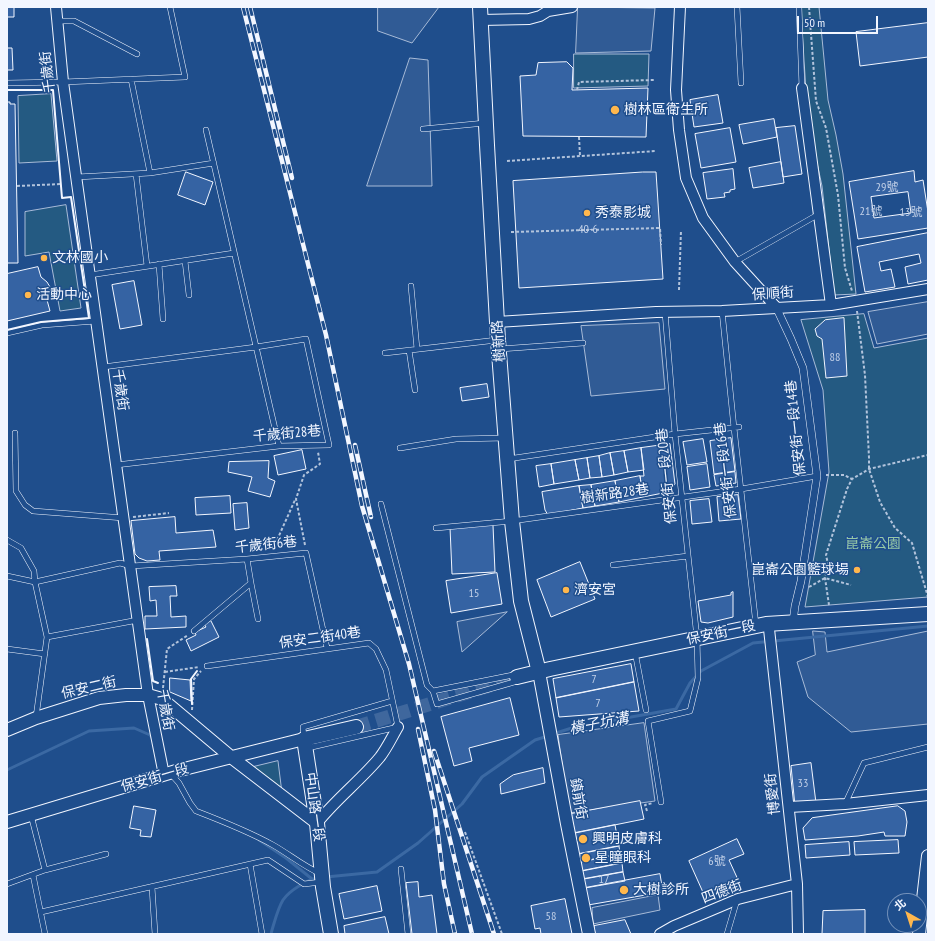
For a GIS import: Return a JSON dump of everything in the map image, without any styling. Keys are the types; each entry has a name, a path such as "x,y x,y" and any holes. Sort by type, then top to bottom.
{"main road":[{"name":"樹新路","path":"480,14 497,322 512,521 521,601 539,672"},
{"name":"保安街一段","path":"517,677 697,638 764,626 793,622 928,614"},
{"name":"保安街一段","path":"304,739 356,727"},
{"name":"中山路一段","path":"304,739 317,823 322,881 332,934"}],"street":[{"name":"千歲街","path":"56,7 63,82 148,695 159,755 171,775"},
{"path":"480,14 529,19 540,16 548,11 572,7"},
{"path":"680,7 676,90 679,130 686,178 703,218 736,262 776,307"},
{"path":"802,88 832,304"},
{"name":"保順街","path":"497,322 832,304 928,289"},
{"name":"保安街一段14巷","path":"776,307 803,368 817,476 802,581 795,606 793,622"},
{"name":"博愛街","path":"764,626 771,650 789,807 797,884 798,934"},
{"name":"鎮前街","path":"539,672 589,934"},
{"name":"保安二街","path":"7,730 36,718 99,698 126,694 148,695 162,699 231,757 317,823"},
{"path":"317,823 380,756 398,727"},
{"name":"保安街一段","path":"7,822 231,757 304,739"},
{"path":"789,807 845,804 928,795"},
{"path":"919,934 928,856"},
{"name":"四德街","path":"660,934 674,926 738,899 797,884"}],"lane":[{"path":"7,83 185,77 170,7"},
{"path":"737,7 741,83"},
{"path":"799,7 802,88"},
{"path":"57,21 74,21 137,54"},
{"path":"130,79 150,173"},
{"path":"423,129 485,123"},
{"path":"206,130 279,446"},
{"path":"76,177 150,173 214,163"},
{"path":"136,174 147,266"},
{"path":"736,262 819,214"},
{"path":"90,275 234,253"},
{"path":"185,261 189,295"},
{"path":"159,264 163,319"},
{"path":"411,286 417,349"},
{"name":"保安街一段16巷","path":"722,311 741,489 764,626"},
{"name":"保安街一段20巷","path":"661,802 648,721 690,711 698,678 697,638 674,434 665,312"},
{"path":"7,333 42,325 96,321"},
{"name":"千歲街28巷","path":"116,465 279,446 329,444 306,339 256,347"},
{"path":"385,353 417,349 583,343"},
{"path":"103,367 256,347"},
{"path":"409,350 415,390"},
{"path":"507,459 674,434 740,427"},
{"path":"15,433 16,490 25,505 33,511 124,518"},
{"path":"400,448 456,439 505,438"},
{"name":"樹新路28巷","path":"436,528 512,521 741,489 817,476"},
{"path":"381,504 427,685 433,691"},
{"path":"7,540 21,548 34,571 47,637 36,718"},
{"name":"千歲街6巷","path":"35,582 120,563 131,566 247,559 306,553 327,648"},
{"path":"614,565 688,556"},
{"path":"247,559 258,619"},
{"path":"7,576 35,582"},
{"path":"194,631 251,583"},
{"path":"47,637 138,620"},
{"name":"保安二街40巷","path":"207,666 369,643 376,649 386,670 398,727"},
{"path":"7,649 45,654"},
{"path":"635,651 646,710"},
{"name":"保安街一段","path":"514,675 517,677 514,682 437,704 433,691 514,675"},
{"path":"392,701 304,728 304,739 312,747 398,727"},
{"path":"845,804 864,763 928,747"},
{"path":"171,775 196,810 254,835 275,846 308,868 322,881"},
{"path":"31,814 45,870"},
{"path":"7,884 45,870 106,854"},
{"path":"41,912 268,860 304,884 322,881"},
{"path":"250,864 262,934"},
{"path":"401,869 408,934"},
{"path":"33,875 45,934"},
{"path":"152,887 155,934"},
{"path":"727,934 738,899"}],"path":[{"path":"809,7 816,101 826,128 838,195 845,268 856,301 865,375 869,458 868,469 880,502 895,528 912,543 928,597"},
{"path":"578,90 579,82 654,80"},
{"path":"579,136 580,156"},
{"path":"506,162 656,151"},
{"path":"17,186 61,184"},
{"path":"511,232 660,228 661,244"},
{"path":"679,290 681,230"},
{"path":"270,557 296,499 304,475 320,464 317,445"},
{"path":"829,605 825,578 828,564 826,555 846,489 852,479 868,469 928,455"},
{"path":"817,476 844,475 852,479"},
{"path":"296,499 306,553"},
{"path":"124,518 169,513"},
{"path":"809,588 825,578 851,585"},
{"path":"162,699 167,649 194,631"},
{"path":"165,672 207,666"},
{"path":"191,723 194,698 194,678 207,666"},
{"path":"647,811 645,805 661,802"},
{"path":"465,832 502,934"}],"green space":[{"path":"801,7 819,7 828,100 843,174 856,294 834,295 822,186 808,121"},
{"path":"574,54 649,54 648,86 574,88"},
{"path":"51,94 57,161 19,163 18,96"},
{"path":"66,205 81,308 60,311 49,252 25,256 25,212"},
{"name":"崑崙公園","path":"864,314 874,348 928,338 928,597 805,607 829,472 823,390 801,320"},
{"path":"278,761 282,793 253,767"}],"shaded area":[{"path":"378,7 439,7 412,43 378,31"},
{"path":"578,7 655,8 651,51 576,53"},
{"path":"410,58 428,60 432,186 367,186"},
{"path":"928,302 928,334 877,344 868,312"},
{"path":"659,323 665,389 591,396 581,326"},
{"path":"507,612 462,652 457,622"},
{"path":"813,631 825,632 827,652 928,631 928,724 851,732 808,697 797,662 815,655"},
{"path":"644,723 655,801 569,813 558,735"},
{"path":"658,895 660,910 593,924 592,908"}],"building":[{"path":"7,7 14,7 14,17 7,17"},
{"path":"928,23 928,57 860,66 856,32"},
{"path":"7,48 12,48 13,70 7,70"},
{"path":"567,62 573,68 572,90 648,88 646,137 523,136 520,76 536,75 538,63"},
{"path":"718,95 723,123 694,127 690,100"},
{"path":"7,102 10,102 10,104 15,104 18,263 7,263"},
{"path":"774,119 777,137 743,144 739,125"},
{"path":"795,126 802,174 783,177 776,128"},
{"path":"730,128 736,162 701,168 695,134"},
{"path":"781,162 784,183 753,188 749,168"},
{"path":"733,169 735,189 724,193 725,197 707,199 703,173"},
{"path":"914,171 915,182 923,180 928,212 928,228 858,239 849,182","holes":["908,192 911,213 874,218 871,197"]},
{"path":"186,172 213,182 205,205 178,195"},
{"path":"656,172 663,279 519,288 513,181"},
{"path":"928,233 928,280 908,284 905,267 921,263 919,254 879,262 881,271 891,269 895,287 865,292 857,247"},
{"name":"活動中心","path":"38,267 41,277 50,287 47,300 50,311 7,321 7,274"},
{"path":"134,281 142,325 120,329 112,285"},
{"path":"844,318 847,376 826,378 822,339 817,336 815,329 825,320"},
{"path":"487,384 489,397 462,401 460,388"},
{"path":"731,438 735,471 714,474 710,441"},
{"path":"703,439 707,462 687,465 683,442"},
{"path":"670,444 675,484 668,492 643,497 640,476 644,476 641,448"},
{"path":"641,448 644,470 628,472 624,451"},
{"path":"302,450 306,469 278,475 274,456"},
{"path":"624,451 628,472 614,475 610,453"},
{"path":"610,453 614,475 602,477 599,456"},
{"path":"599,456 602,477 590,478 587,458"},
{"path":"587,458 590,478 579,480 575,460"},
{"path":"575,460 579,480 554,484 551,464"},
{"path":"269,461 268,478 275,481 270,497 248,491 252,477 228,472 229,462"},
{"path":"551,464 554,484 539,487 536,466"},
{"path":"707,464 710,487 690,490 687,467"},
{"path":"735,472 736,483 716,486 714,475"},
{"path":"640,476 643,497 619,502 615,481"},
{"path":"615,481 619,502 595,506 591,485"},
{"path":"591,485 595,506 583,508 579,486"},
{"path":"579,486 583,508 548,515 545,510 542,492"},
{"path":"738,495 741,519 719,521 717,497"},
{"path":"230,496 231,513 196,515 195,498"},
{"path":"709,499 712,522 692,524 690,501"},
{"path":"247,503 249,528 235,530 233,504"},
{"path":"175,517 176,533 213,530 216,547 159,551 160,560 147,561 139,558 135,554 131,521"},
{"path":"493,525 495,572 452,574 450,527"},
{"name":"濟安宮","path":"580,562 595,599 551,617 537,580"},
{"path":"497,573 502,604 451,613 446,581"},
{"path":"176,586 177,596 170,596 171,617 186,616 186,627 145,629 145,616 157,616 156,600 150,601 149,587"},
{"path":"733,592 733,617 708,623 701,622 698,601 731,595"},
{"path":"211,621 219,637 191,651 186,640 196,635 195,632 206,627 204,624"},
{"path":"631,664 634,682 556,698 553,679"},
{"path":"170,678 190,680 191,701 170,692"},
{"path":"634,682 639,711 559,717 556,698"},
{"path":"510,698 519,735 469,748 472,761 454,766 441,717"},
{"path":"811,763 816,803 795,806 791,766"},
{"path":"543,768 545,783 501,794 500,784 513,775"},
{"path":"640,801 644,819 575,833 571,814"},
{"path":"134,806 156,810 151,837 140,836 141,830 130,828"},
{"path":"898,806 905,811 907,822 905,836 885,836 884,832 858,836 805,840 803,828 812,818"},
{"path":"615,825 619,846 579,854 575,833"},
{"path":"737,839 744,854 729,860 740,884 706,899 689,861"},
{"path":"898,840 899,853 855,855 854,842"},
{"path":"849,842 850,855 806,858 805,845"},
{"path":"619,846 620,854 581,862 579,854"},
{"path":"620,854 622,863 582,871 581,862"},
{"path":"622,863 623,872 584,879 582,871"},
{"path":"623,872 625,881 585,888 584,879"},
{"name":"大樹診所","path":"660,874 663,892 588,905 585,888"},
{"path":"418,882 419,897 432,895 437,934 412,934 406,883"},
{"path":"377,886 382,911 344,919 339,894"},
{"path":"565,899 572,934 541,934 540,928 535,929 531,906"},
{"path":"865,910 865,934 822,934 823,911"},
{"path":"385,917 389,934 345,934 344,926"},
{"path":"625,920 631,934 595,934 594,926"}],"waterway":[{"name":"橫子坑溝","path":"553,734 575,727 676,709 690,683 701,671 753,643 928,626"},
{"path":"7,770 89,731 134,728 150,735 154,741"},
{"name":"橫子坑溝","path":"326,877 377,872 418,843 462,804 482,777 535,740 548,736"},
{"path":"259,840 286,858 312,879"},
{"path":"271,934 275,918 286,896 299,886 318,878"}],"tunnel":[{"path":"356,727 517,677"}],"railway":[{"path":"243,7 326,335 362,506 409,664 472,934"},
{"path":"250,7 292,178"},
{"path":"355,445 371,517"},
{"path":"418,729 435,810 444,884 455,934"},
{"path":"434,751 494,934"}],"wall":[{"path":"7,90 53,90 62,198 71,197 89,318 41,322 7,330"},
{"path":"147,639 153,681 158,683"},
{"path":"192,704 191,679 197,671"}],"place":[{"name":"樹林區衛生所","path":"615,110"},
{"name":"秀泰影城","path":"587,213"},
{"name":"文林國小","path":"44,258"},
{"name":"活動中心","path":"28,295"},
{"name":"崑崙公園籃球場","path":"857,570"},
{"name":"濟安宮","path":"566,590"},
{"name":"興明皮膚科","path":"583,839"},
{"name":"星瞳眼科","path":"586,858"},
{"name":"大樹診所","path":"624,890"}]}
